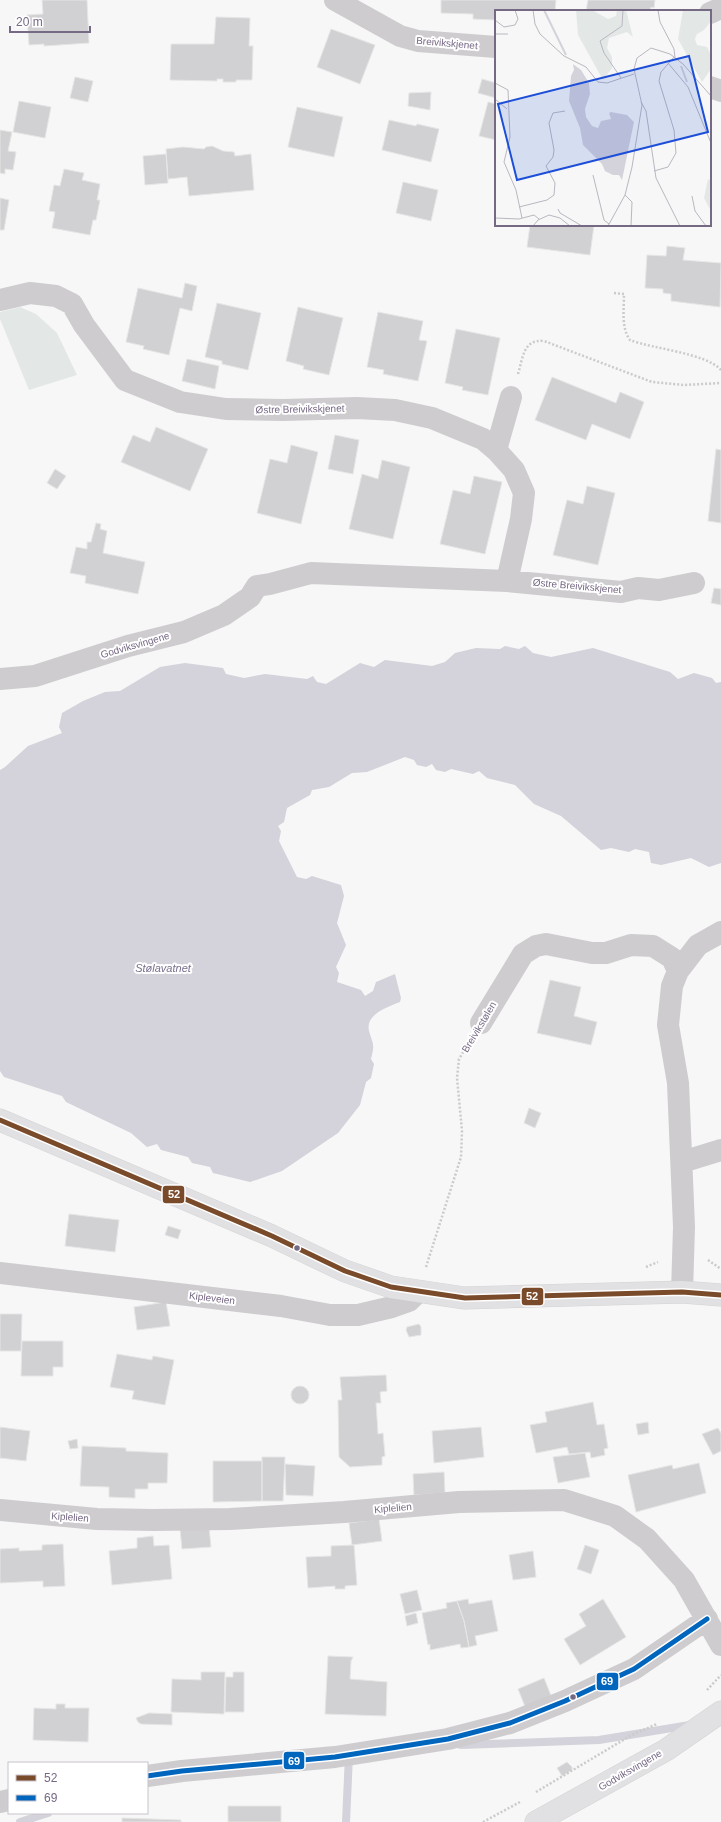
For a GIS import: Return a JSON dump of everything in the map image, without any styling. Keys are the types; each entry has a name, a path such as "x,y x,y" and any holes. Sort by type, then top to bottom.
{"main road":[{"path":"0,1120 272,1236 345,1271 391,1287 422,1282 465,1298 682,1292 721,1295"},
{"name":"Godviksvingene","path":"536,1822 666,1750 721,1712"}],"street":[{"name":"Breivikskjenet","path":"335,0 400,36 418,41 495,47"},
{"path":"711,13 721,8"},
{"path":"711,87 721,91"},
{"name":"Østre Breivikskjenet","path":"0,300 30,293 56,296 72,304 84,325 125,380 180,402 226,409 283,410 357,408 395,410 432,418 483,439 496,450 514,470 524,493 521,519 507,581"},
{"path":"496,450 511,397"},
{"name":"Østre Breivikskjenet","path":"257,586 311,573 507,581 621,592 638,588 659,590 694,583"},
{"name":"Godviksvingene","path":"0,679 35,676 128,646 184,632 224,615 250,596 257,586"},
{"path":"682,1292 684,1228 678,1083 668,1025 672,986 678,971 698,945 721,932"},
{"name":"Breivikstølen","path":"481,1023 523,954 536,946 546,944 592,953 606,953 631,945 653,946 672,958 678,971"},
{"path":"682,1162 721,1150"},
{"name":"Kipleveien","path":"0,1273 281,1306 330,1315 358,1315 392,1307 409,1301 422,1282"},
{"name":"Kiplelien","path":"0,1510 97,1519 160,1520 344,1512 459,1502 564,1500 615,1516 647,1539 684,1580 721,1645"},
{"path":"148,1776 335,1757 448,1739 510,1723 565,1701 634,1669 707,1619"}],"path":[{"path":"614,293 624,294 624,328 626,335 630,340 697,358 714,364 721,370"},
{"path":"511,397 526,348 531,342 538,340 652,382 684,385 721,383"},
{"name":"Breivikstølen","path":"422,1282 461,1157 462,1131 457,1078 459,1059 481,1023"},
{"path":"703,1695 721,1675"},
{"path":"530,1795 630,1736 659,1723"},
{"path":"484,1822 524,1799"}],"shaded area":[{"path":"20,307 36,314 57,333 77,375 29,390 0,319 0,312"}],"water":[{"name":"Stølavatnet","path":"505,646 519,649 525,646 533,653 551,657 593,648 670,672 678,679 694,673 712,678 716,683 721,682 721,863 709,867 691,858 661,865 651,863 649,852 635,849 629,852 611,848 601,850 561,816 534,804 515,785 487,778 479,771 473,774 451,769 445,772 436,770 432,764 426,767 417,765 414,760 405,757 367,772 352,773 329,787 312,790 310,795 287,808 284,822 278,826 281,831 279,841 297,877 306,879 312,876 341,885 344,896 337,923 346,945 336,967 339,973 337,982 361,990 365,996 373,991 376,982 395,974 401,998 400,1002 378,1012 370,1020 369,1031 373,1047 371,1059 374,1064 371,1078 366,1082 360,1105 338,1133 282,1171 250,1182 213,1173 210,1167 192,1163 188,1157 161,1150 157,1144 147,1147 131,1133 66,1102 62,1096 4,1077 0,1071 0,770 28,746 62,733 59,727 62,713 83,701 105,692 120,691 160,667 185,663 223,668 226,674 244,678 265,674 307,679 313,676 317,682 326,684 360,663 374,667 385,660 432,666 445,662 455,653 476,648 500,649"}],"building":[{"path":"42,0 87,0 89,43 44,46 44,44 29,45 27,15 43,14"},
{"path":"441,0 556,0 555,10 495,10 495,20 473,19 473,14 441,13"},
{"path":"588,0 655,0 654,8 651,7 650,10 586,10"},
{"path":"216,17 250,18 249,46 253,46 252,80 223,82 223,79 217,79 217,81 170,80 171,44 214,44"},
{"path":"331,29 375,45 360,84 317,67"},
{"path":"75,77 93,81 88,102 70,98"},
{"path":"482,79 495,83 495,98 478,93"},
{"path":"431,92 430,110 408,106 409,93"},
{"path":"19,101 51,107 45,138 13,132"},
{"path":"488,102 495,104 495,140 479,136"},
{"path":"297,107 343,117 334,157 288,147"},
{"path":"389,120 439,129 431,162 382,150"},
{"path":"0,130 12,132 8,151 16,152 13,170 5,169 5,174 0,173"},
{"path":"212,146 223,151 234,152 235,156 251,154 254,190 189,196 187,177 168,179 166,149 183,147 204,149"},
{"path":"166,154 168,183 145,185 143,156"},
{"path":"64,169 84,173 82,180 100,184 97,200 100,200 96,220 93,220 90,235 52,228 55,212 49,211 54,185 60,186"},
{"path":"403,182 438,190 431,221 396,213"},
{"path":"0,198 9,200 4,230 0,230"},
{"path":"530,226 594,226 590,255 527,247"},
{"path":"667,246 685,248 683,260 721,263 720,307 671,301 671,294 663,293 663,289 645,288 647,255 666,256"},
{"path":"185,283 197,286 192,311 180,308 169,355 143,349 144,346 126,342 138,288 182,298"},
{"path":"217,303 261,313 248,370 222,364 222,361 205,357"},
{"path":"298,307 343,318 329,375 303,369 304,366 286,361"},
{"path":"378,312 423,321 419,340 427,341 418,381 383,374 384,370 367,367"},
{"path":"456,329 500,338 488,395 462,390 463,387 445,383"},
{"path":"187,359 219,366 215,389 182,381"},
{"path":"552,377 616,403 620,392 644,402 630,439 592,424 586,440 535,420"},
{"path":"156,427 208,449 190,491 121,462 133,435 150,442"},
{"path":"335,435 359,440 353,474 328,469"},
{"path":"291,445 318,452 301,524 257,513 270,459 287,463"},
{"path":"716,449 721,450 721,523 708,521"},
{"path":"382,460 410,467 393,539 349,529 362,474 378,479"},
{"path":"55,469 66,476 57,489 47,483"},
{"path":"474,476 502,482 485,554 440,544 453,490 470,494"},
{"path":"587,486 615,493 598,565 553,555 567,500 583,504"},
{"path":"96,523 101,524 100,529 107,531 103,553 145,562 138,594 85,583 86,576 70,573 76,547 87,549 87,542 91,542"},
{"path":"714,588 721,589 721,605 711,603"},
{"path":"550,980 581,987 574,1016 597,1022 591,1045 537,1033"},
{"path":"529,1108 541,1113 535,1128 524,1123"},
{"path":"69,1214 119,1220 115,1252 65,1246"},
{"path":"168,1226 181,1230 178,1239 165,1235"},
{"path":"166,1302 170,1326 137,1330 134,1307"},
{"path":"0,1314 22,1314 21,1351 0,1351"},
{"path":"419,1324 421,1327 421,1335 409,1337 406,1330 407,1327"},
{"path":"22,1341 63,1341 63,1367 53,1367 53,1376 21,1376"},
{"path":"117,1354 152,1360 153,1356 174,1360 165,1405 132,1399 134,1391 110,1387"},
{"path":"386,1375 387,1391 380,1392 381,1403 376,1403 378,1434 383,1433 385,1456 382,1457 382,1465 350,1467 339,1457 338,1400 342,1400 340,1377"},
{"path":"300,1386 306,1389 309,1395 306,1401 300,1404 294,1401 291,1395 294,1389"},
{"path":"593,1402 597,1425 604,1424 608,1448 604,1449 605,1455 591,1458 590,1452 569,1454 567,1447 536,1453 530,1425 547,1422 545,1412"},
{"path":"648,1422 649,1433 638,1435 636,1424"},
{"path":"0,1427 30,1431 26,1461 0,1458"},
{"path":"481,1427 484,1457 434,1463 432,1431"},
{"path":"718,1428 721,1433 721,1451 713,1455 702,1434"},
{"path":"77,1439 78,1448 70,1449 68,1441"},
{"path":"82,1446 126,1448 126,1451 168,1453 167,1483 148,1483 148,1489 135,1489 135,1498 109,1497 109,1487 80,1486"},
{"path":"585,1453 590,1477 558,1483 553,1457"},
{"path":"262,1457 285,1457 283,1501 262,1501"},
{"path":"213,1461 262,1461 262,1501 213,1502"},
{"path":"699,1463 706,1493 636,1512 628,1475 672,1465 673,1469"},
{"path":"285,1464 315,1466 313,1496 286,1495"},
{"path":"444,1472 445,1493 414,1495 413,1474"},
{"path":"379,1519 382,1541 352,1545 349,1523"},
{"path":"209,1527 211,1547 182,1549 180,1529"},
{"path":"153,1536 154,1546 169,1545 172,1579 112,1585 109,1551 137,1548 137,1538"},
{"path":"63,1544 65,1586 43,1587 43,1581 0,1583 0,1549 19,1548 19,1551 42,1550 42,1545"},
{"path":"354,1545 357,1585 345,1586 345,1589 335,1589 335,1586 308,1588 306,1557 331,1556 331,1546"},
{"path":"585,1545 599,1550 591,1574 577,1569"},
{"path":"533,1551 536,1577 513,1580 509,1555"},
{"path":"417,1590 422,1610 405,1614 400,1594"},
{"path":"468,1599 469,1604 492,1600 498,1631 475,1636 477,1645 469,1647 464,1621 457,1601"},
{"path":"603,1599 626,1637 580,1665 564,1639 586,1626 579,1614"},
{"path":"457,1601 464,1621 469,1647 461,1648 460,1644 430,1650 430,1644 428,1645 422,1613 447,1608 446,1603"},
{"path":"416,1613 418,1623 407,1626 405,1616"},
{"path":"328,1656 353,1657 351,1661 350,1679 387,1682 386,1716 325,1714"},
{"path":"201,1672 225,1672 224,1714 171,1712 172,1679 201,1680"},
{"path":"233,1672 244,1672 244,1712 225,1712 226,1677 233,1677"},
{"path":"544,1678 552,1698 526,1709 518,1689"},
{"path":"56,1704 65,1704 65,1708 89,1708 88,1742 33,1740 34,1708 56,1709"},
{"path":"149,1713 172,1714 172,1725 141,1724 138,1722 136,1718"},
{"path":"567,1762 572,1767 572,1770 562,1776 557,1768"},
{"path":"228,1806 281,1806 281,1822 228,1822"},
{"path":"122,1818 181,1820 181,1822 122,1822"}],"waterway":[{"path":"461,1745 599,1740 690,1725"},
{"path":"346,1822 349,1755"},
{"path":"20,1822 45,1814"}],"transit line":[{"name":"52","path":"0,1120 272,1236 345,1271 391,1287 465,1298 682,1292 721,1295"},
{"name":"69","path":"148,1776 182,1771 335,1757 448,1739 510,1723 565,1701 634,1669 707,1619"}]}
